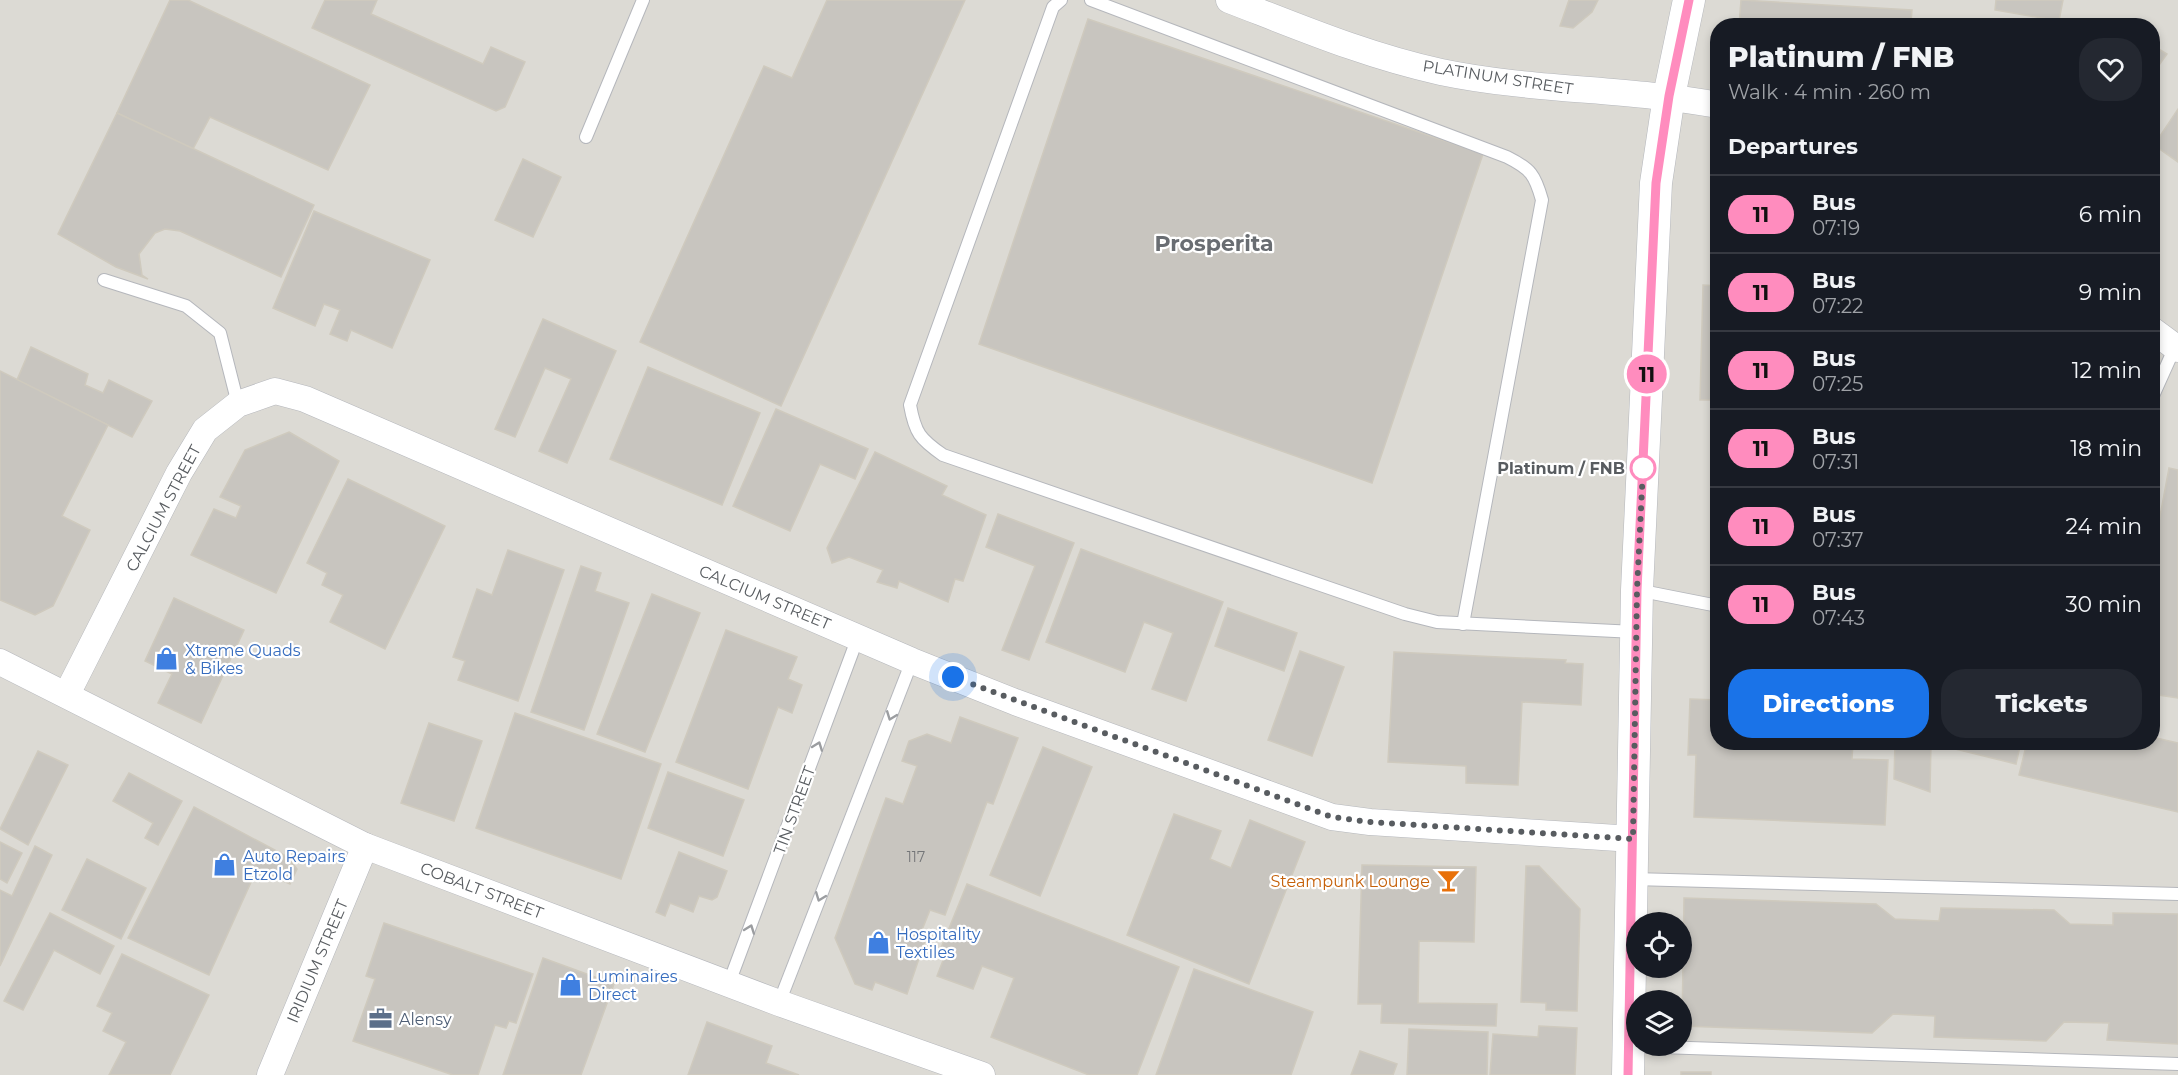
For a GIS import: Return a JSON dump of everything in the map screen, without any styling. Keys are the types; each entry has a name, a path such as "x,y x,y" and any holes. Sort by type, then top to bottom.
{"street":[{"name":"PLATINUM STREET","path":"1229,0 1360,51 1442,72 1563,89 1669,96 1710,104"},
{"path":"1628,1061 1637,590 1656,183 1669,96 1689,0"},
{"path":"2160,336 2177,348"},
{"name":"CALCIUM STREET","path":"67,694 179,473 205,430 238,404 275,391 305,399 912,661 1015,702 1332,817 1370,822 1633,839"},
{"name":"COBALT STREET","path":"0,662 365,846 779,1002 982,1075"},
{"name":"IRIDIUM STREET","path":"270,1075 365,846"}],"lane":[{"path":"586,137 643,0"},
{"path":"1061,0 1053,8 910,405 914,428 925,442 943,454 1405,614 1437,622 1636,632"},
{"path":"1091,0 1508,157 1524,165 1536,178 1542,200 1464,624"},
{"path":"104,280 186,306 220,333 238,404"},
{"path":"2160,383 2177,348"},
{"path":"1637,590 1710,604"},
{"name":"TIN STREET","path":"729,983 858,637"},
{"path":"779,1002 912,661"},
{"path":"1633,879 2178,894"},
{"path":"1628,1061 2178,1064"}],"shaded area":[{"path":"0,0 2178,0 2178,1075 0,1075"}],"building":[{"path":"170,0 188,0 370,85 328,170 210,117 193,149 117,113"},
{"path":"325,0 377,0 371,14 483,64 491,47 525,62 505,107 496,111 312,28"},
{"path":"827,0 965,0 781,406 640,342 764,66 792,78"},
{"path":"1569,0 1598,0 1592,12 1573,28 1560,26"},
{"path":"1741,0 1912,10 1911,18 1740,18"},
{"path":"1996,0 2063,0 2060,18 2042,18 1995,10"},
{"path":"1088,19 1483,154 1372,483 979,344"},
{"path":"2160,50 2167,54 2160,64"},
{"path":"2178,109 2178,162 2160,149 2160,136"},
{"path":"117,113 314,205 281,277 180,231 165,229 155,233 139,254 142,275 148,279 116,267 58,234"},
{"path":"523,159 561,177 533,237 495,220"},
{"path":"314,211 430,260 392,348 351,330 347,341 330,334 340,310 324,304 315,326 273,308"},
{"path":"1703,285 1710,285 1710,400 1700,400"},
{"path":"543,319 616,351 567,463 539,451 571,379 545,368 515,437 495,429"},
{"path":"31,347 88,374 85,385 103,393 109,380 152,401 132,437 17,380"},
{"path":"648,367 760,413 722,505 610,459"},
{"path":"0,371 108,425 62,516 90,530 53,606 35,615 0,600"},
{"path":"776,409 868,449 855,479 820,464 790,531 733,506"},
{"path":"289,432 339,461 276,593 191,555 214,509 236,518 241,506 220,497 245,450"},
{"path":"875,452 947,486 942,495 986,515 963,581 955,579 948,602 899,581 897,588 877,582 883,570 849,557 832,563 827,548"},
{"path":"2169,468 2178,470 2178,698 2160,695 2160,516"},
{"path":"348,479 445,526 385,649 330,622 343,595 322,585 327,573 307,563"},
{"path":"998,514 1074,543 1029,660 1002,650 1035,566 986,547"},
{"path":"1081,549 1223,602 1186,701 1152,689 1173,633 1144,622 1125,672 1046,642"},
{"path":"508,550 564,570 518,701 458,680 465,661 453,657 477,589 492,595"},
{"path":"581,566 601,573 595,591 629,603 584,730 531,712"},
{"path":"652,594 700,613 645,752 597,734"},
{"path":"174,598 244,630 201,723 158,703 172,674 145,661"},
{"path":"1228,608 1297,633 1284,671 1215,646"},
{"path":"726,630 797,657 788,679 802,685 792,713 778,707 748,789 676,762"},
{"path":"1300,651 1344,667 1312,756 1268,740"},
{"path":"1394,652 1566,660 1565,663 1583,664 1581,705 1522,702 1518,785 1466,783 1466,766 1388,762"},
{"path":"1690,699 1710,700 1710,750 1853,750 1852,759 1888,760 1885,825 1694,817 1696,755 1688,755"},
{"path":"515,713 661,764 621,879 476,828"},
{"path":"960,717 1018,738 993,804 987,802 945,915 930,910 920,935 926,938 907,994 875,982 872,990 855,984 835,938 886,798 903,804 917,766 902,761 909,741 927,734 951,743"},
{"path":"429,723 482,741 454,821 401,803"},
{"path":"2160,739 2178,743 2178,812 2019,775 2025,750 2160,750"},
{"path":"1043,747 1092,767 1040,896 990,875"},
{"path":"1895,750 1931,750 1930,792 1894,779"},
{"path":"1959,750 2019,750 2016,764"},
{"path":"38,751 68,765 28,845 0,829"},
{"path":"668,772 744,800 723,856 648,828"},
{"path":"129,773 182,801 158,845 145,838 153,823 113,801"},
{"path":"194,807 288,857 297,869 290,884 257,869 209,975 128,938"},
{"path":"1174,814 1221,831 1210,859 1231,868 1250,820 1305,842 1249,984 1127,935"},
{"path":"0,842 22,853 7,883 0,879"},
{"path":"35,846 52,855 0,966 0,890 12,896"},
{"path":"679,852 727,871 717,897 712,900 699,896 693,912 670,903 665,916 656,912"},
{"path":"87,859 146,888 121,939 62,910"},
{"path":"1362,865 1476,867 1474,942 1419,941 1418,1003 1497,1004 1496,1026 1381,1023 1382,1004 1358,1004"},
{"path":"1526,866 1539,866 1580,909 1577,1011 1546,1010 1546,1003 1521,1002"},
{"path":"967,884 1179,967 1137,1075 1089,1075 991,1037 1014,978 982,966 973,989 937,976 947,950 941,948"},
{"path":"1684,898 1876,904 1895,919 1939,921 1941,908 2054,910 2070,924 2113,925 2113,913 2178,914 2178,1044 2107,1040 2109,1023 2064,1022 2046,1041 1934,1037 1935,1016 1893,1014 1872,1033 1692,1026 1692,990 1683,990 1683,978 1692,978 1692,912 1684,912"},
{"path":"50,913 114,946 100,974 54,950 23,1010 4,1001"},
{"path":"384,923 533,974 516,1023 509,1021 506,1028 495,1025 478,1075 453,1075 353,1041 375,979 366,976"},
{"path":"122,954 209,995 170,1075 109,1075 126,1042 103,1031 112,1013 97,1006"},
{"path":"543,958 614,984 581,1075 503,1075"},
{"path":"1194,969 1313,1012 1291,1075 1156,1075"},
{"path":"707,1022 772,1046 766,1063 799,1075 688,1075"},
{"path":"1539,1026 1577,1028 1575,1075 1490,1075 1493,1034 1538,1037"},
{"path":"1409,1029 1488,1032 1487,1075 1407,1075"},
{"path":"1360,1051 1397,1064 1393,1075 1351,1075"},
{"path":"1681,1072 1711,1072 1711,1075 1681,1075"}],"bus line":[{"name":"11","path":"1628,1075 1637,590 1656,183 1669,96 1689,0"}],"place":[{"name":"Platinum / FNB","path":"1643,468"},
{"name":"Xtreme Quads & Bikes","path":"167,659"},
{"name":"Auto Repairs Etzold","path":"225,865"},
{"name":"Steampunk Lounge","path":"1448,881"},
{"name":"Hospitality Textiles","path":"878,943"},
{"name":"Luminaires Direct","path":"570,985"},
{"name":"Alensy","path":"381,1019"}],"district":[{"name":"Prosperita","path":"1214,243"}],"route":[{"path":"953,677 1015,702 1332,817 1370,822 1633,839 1637,590 1643,468"}]}
